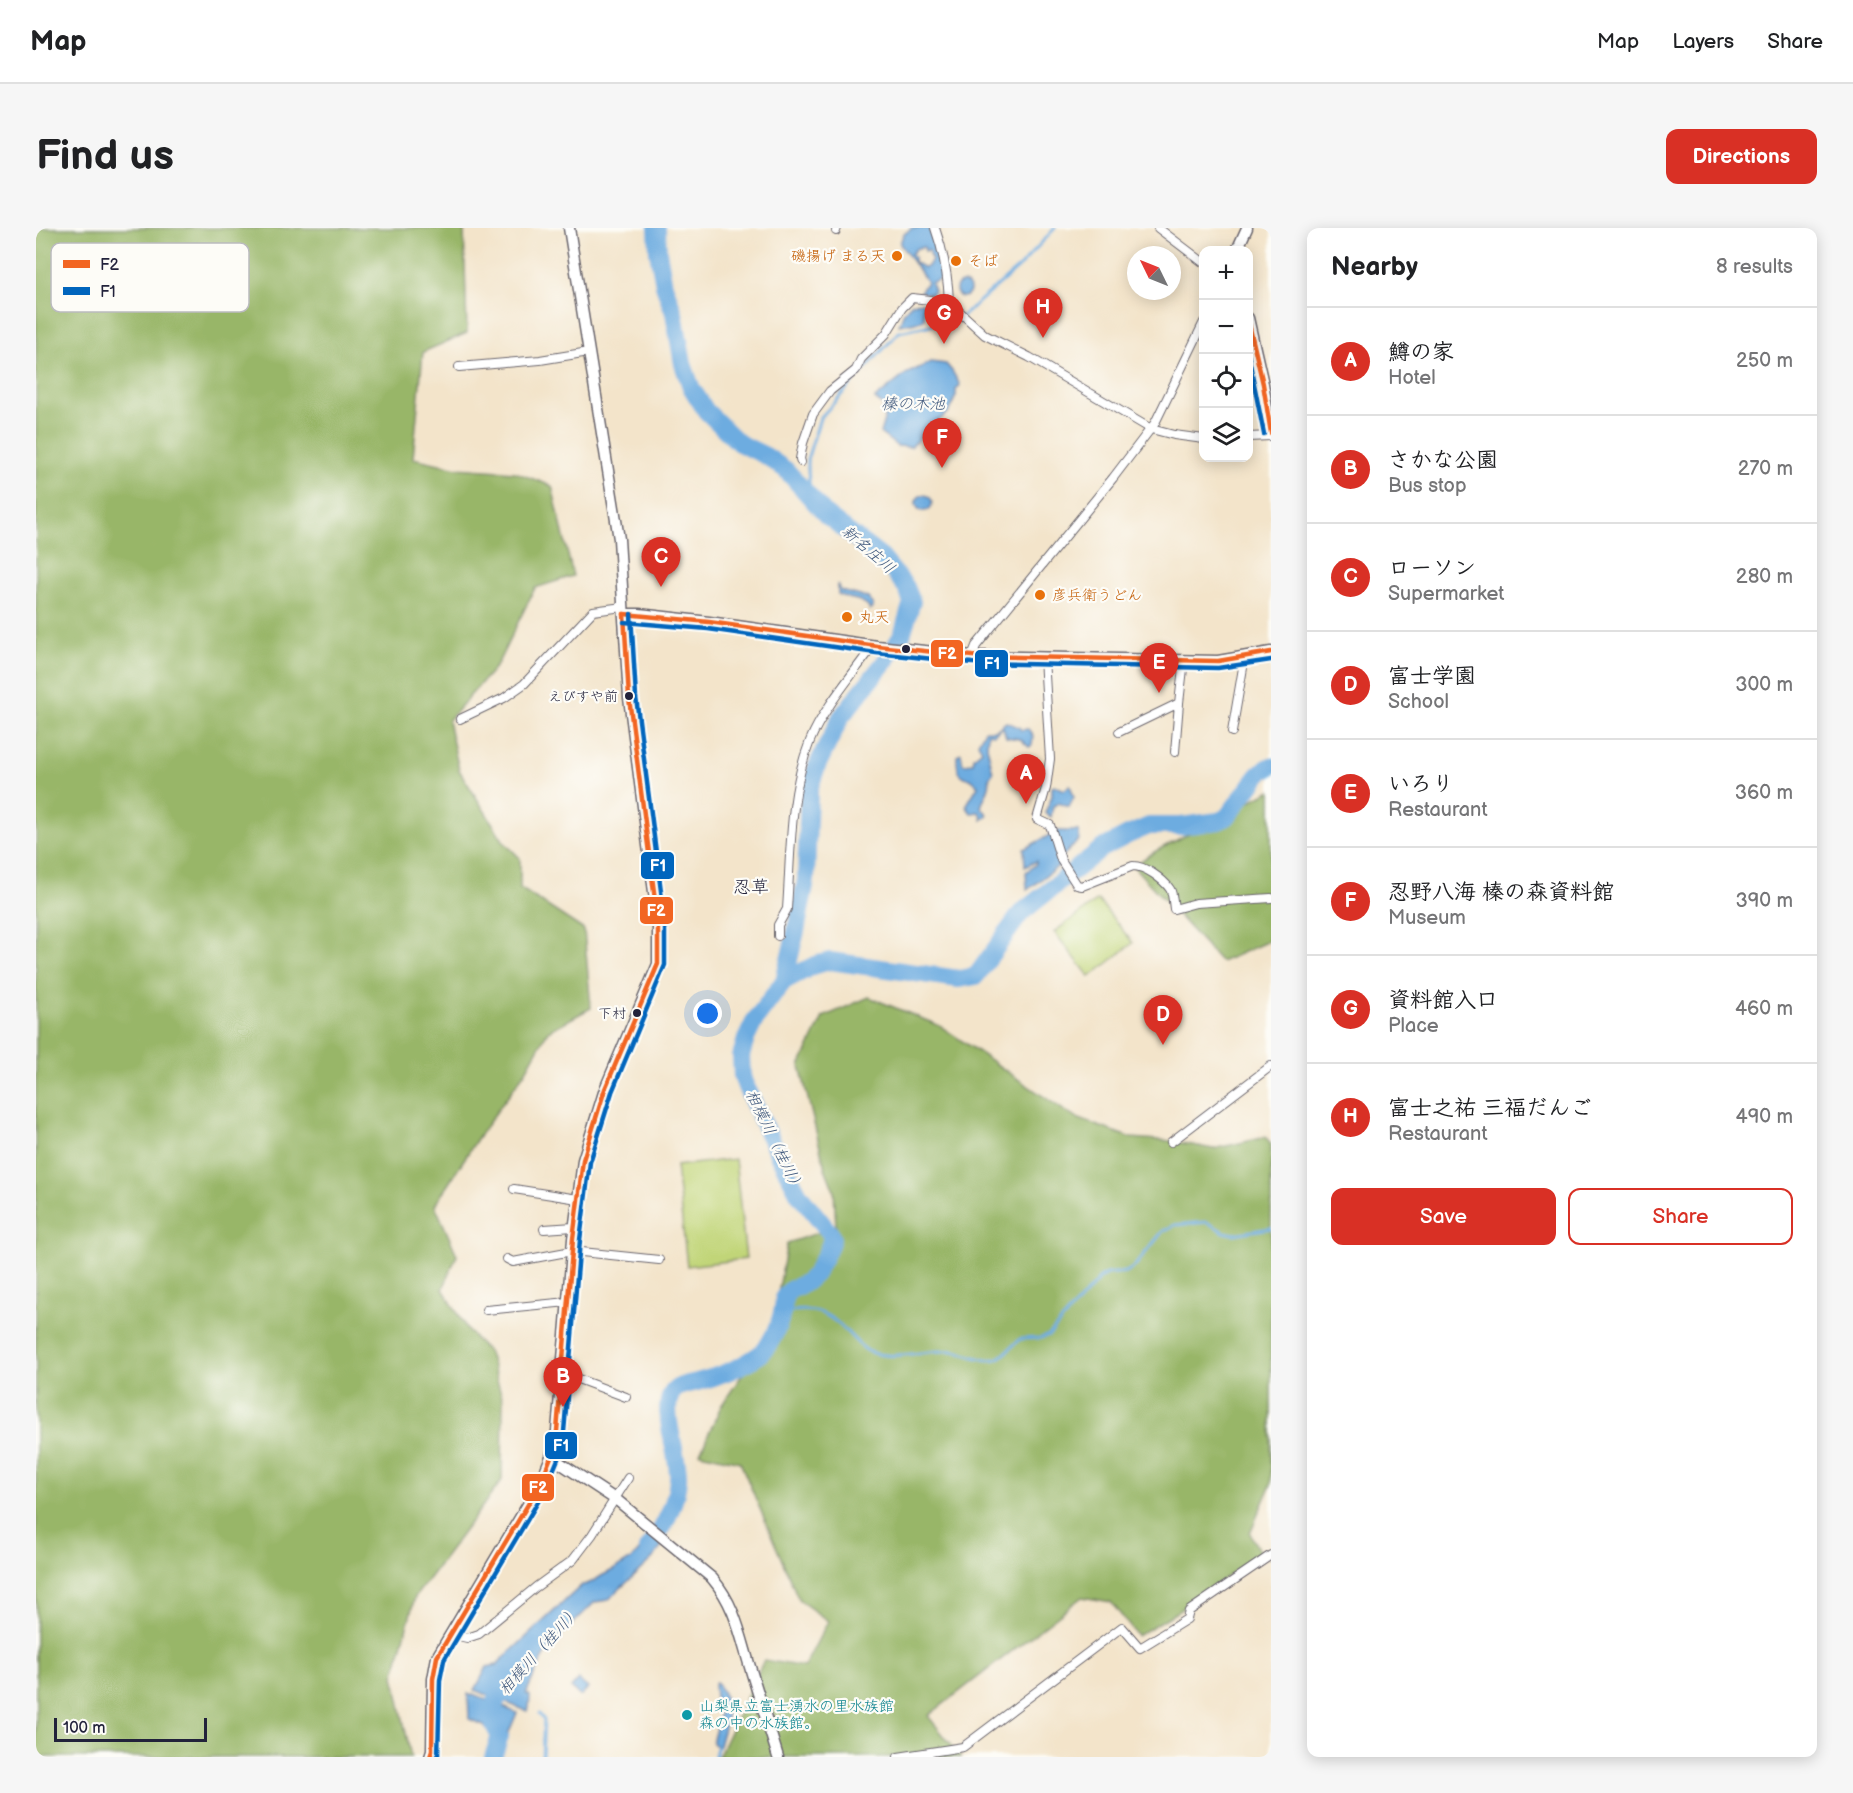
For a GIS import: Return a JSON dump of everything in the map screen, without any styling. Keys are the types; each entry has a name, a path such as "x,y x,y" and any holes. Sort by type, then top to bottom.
{"street":[{"path":"430,1757 433,1678 437,1657 539,1486 551,1457 557,1431 574,1227 583,1160 605,1089 658,964 658,923 629,698 619,539 569,228"},
{"path":"935,228 943,250 948,276 949,302"},
{"path":"1158,228 1199,259"},
{"path":"1239,246 1247,228"},
{"path":"801,462 803,443 813,414 830,391 856,370 861,359 886,334 902,308 912,298 949,302 986,335 1029,357 1151,429 1199,438"},
{"path":"972,656 976,646 1151,429 1199,330"},
{"path":"1253,340 1271,435 1253,437"},
{"path":"459,367 540,360 589,352"},
{"path":"460,719 504,699 524,684 593,611 623,611 906,650 972,656 1218,661 1271,652"},
{"path":"778,936 778,925 787,909 795,797 810,740 833,701 875,646"},
{"path":"1232,732 1245,656"},
{"path":"1044,658 1050,759 1046,788 1037,819 1050,825 1061,860 1077,885 1082,886 1133,866 1141,866 1171,890 1174,909 1196,903 1246,902 1271,898"},
{"path":"1175,752 1184,660"},
{"path":"1119,732 1179,704"},
{"path":"1171,1143 1271,1066"},
{"path":"514,1189 578,1199"},
{"path":"544,1229 574,1227"},
{"path":"507,1259 513,1262 572,1251 659,1260"},
{"path":"486,1310 568,1302"},
{"path":"562,1373 626,1397"},
{"path":"551,1457 616,1500 712,1578 725,1593 731,1605 778,1757"},
{"path":"450,1634 467,1638 479,1634 573,1560 616,1500 628,1478"},
{"path":"898,1757 963,1747 1122,1627 1140,1648 1186,1619 1189,1611 1271,1555"}],"green space":[{"path":"36,228 464,228 467,333 423,352 413,458 457,468 515,472 552,486 573,576 535,588 497,665 448,721 459,770 504,842 520,858 520,888 584,930 591,1008 548,1031 525,1072 477,1139 435,1205 457,1255 443,1289 468,1331 489,1353 503,1400 502,1480 415,1597 394,1676 411,1757 36,1757"},
{"path":"1271,790 1271,940 1221,962 1133,866 1156,851"},
{"path":"1098,900 1133,943 1090,977 1054,932"},
{"path":"869,997 940,1026 1074,1117 1131,1138 1172,1141 1213,1149 1266,1137 1271,1145 1271,1484 1250,1533 1260,1553 1180,1610 1137,1636 1111,1602 1082,1597 928,1716 961,1757 718,1757 764,1660 804,1667 828,1621 799,1600 740,1462 700,1453 721,1406 759,1350 773,1322 787,1243 836,1227 834,1191 825,1168 800,1066 823,1017"},
{"path":"735,1159 746,1259 687,1266 676,1166"}],"water":[{"path":"912,228 929,228 940,256 943,274 937,281 931,283 934,291 931,294 920,292 927,282 900,244 903,235","holes":["924,247 925,251 930,252 932,260 924,268 914,262 911,254 917,248"]},
{"path":"960,283 966,283 970,290 966,297 960,297 956,293 956,287"},
{"path":"922,302 924,318 921,321 899,325 904,312 912,303"},
{"name":"榛の木池","path":"931,362 946,364 952,371 960,385 956,390 956,396 948,413 930,427 911,447 897,446 880,433 886,413 885,407 875,399 906,374"},
{"path":"924,495 930,497 932,503 930,509 924,511 918,509 916,503 918,497"},
{"path":"838,584 841,591 868,598 873,605 872,609 870,610 859,600 838,594"},
{"path":"1006,722 1021,730 1028,729 1033,736 1032,745 1029,747 1020,739 1006,737 1003,727 994,734 988,733 987,746 993,773 989,778 988,789 981,807 988,815 982,820 979,812 971,813 966,806 978,786 961,774 957,764 957,755 961,753 963,764 973,763 974,757 982,750 978,743 985,730 996,730"},
{"path":"1055,785 1064,790 1070,785 1074,797 1069,807 1059,803 1053,806 1051,817 1045,813 1052,796 1052,786"},
{"path":"1057,831 1079,831 1079,840 1059,860 1060,865 1027,890 1026,872 1036,864 1036,861 1025,867 1024,849"},
{"path":"648,1535 662,1546 654,1557 608,1600 595,1602 551,1645 526,1694 530,1696 527,1711 475,1690 487,1667 496,1665 582,1585 590,1583 630,1560 640,1550"},
{"path":"578,1680 588,1688 580,1696 571,1688"},
{"path":"716,1683 722,1691 727,1706 726,1721 717,1747 712,1743 721,1708 715,1699 714,1684"},
{"path":"468,1694 472,1696 473,1694 517,1713 503,1746 484,1725 469,1719"}],"waterway":[{"name":"新名庄川","path":"657,228 658,252 664,285 674,313 683,364 691,387 706,411 739,443 766,456 786,470 826,515 882,558 906,587 912,602 902,635 887,659 841,717 817,766 809,790 806,880 784,981"},
{"path":"816,504 810,491 807,460 820,418 899,332 959,319 1020,266 1055,228"},
{"name":"相模川（桂川）","path":"648,1549 668,1516 677,1489 678,1470 668,1411 672,1393 680,1387 730,1371 760,1354 770,1343 777,1328 784,1297 790,1290 805,1283 815,1274 832,1239 830,1233 799,1194 742,1076 741,1056 746,1039 755,1020 784,981 815,965 830,961 959,979 976,976 1021,913 1101,849 1149,826 1181,826 1219,821 1227,817 1261,772 1271,766"},
{"path":"784,1312 804,1310 820,1312 834,1320 870,1352 900,1355 954,1351 994,1360 1002,1356 1020,1339 1041,1338 1049,1335 1099,1279 1106,1274 1126,1272 1134,1267 1163,1231 1175,1225 1207,1222 1224,1232 1234,1234 1271,1228"},
{"name":"相模川（桂川）","path":"493,1757 500,1736 493,1720 493,1707 511,1681"},
{"path":"539,1714 544,1720 542,1757"},
{"path":"715,1757 717,1747"}],"transit line":[{"name":"F2","path":"1253,341 1271,433"},
{"name":"F1","path":"1253,379 1264,434"},
{"name":"F2","path":"624,614 709,622 877,646 972,656 1218,661 1271,652"},
{"name":"F2","path":"430,1757 433,1679 437,1657 539,1486 551,1457 557,1431 573,1239 583,1160 605,1089 658,964 658,923 629,698 624,614"},
{"name":"F1","path":"438,1757 440,1680 444,1660 545,1490 558,1459 564,1432 580,1240 590,1162 612,1092 665,965 665,922 636,697 631,614"},
{"name":"F1","path":"624,622 708,629 876,653 972,663 1218,668 1271,660"}],"place":[{"name":"磯揚げ まる天","path":"897,256"},
{"name":"そば","path":"956,261"},
{"name":"富士之祐 三福だんご","path":"1043,338"},
{"name":"資料館入口","path":"944,344"},
{"name":"忍野八海 榛の森資料館","path":"942,468"},
{"name":"ローソン","path":"661,587"},
{"name":"彦兵衛うどん","path":"1040,595"},
{"name":"丸天","path":"847,617"},
{"name":"いろり","path":"1159,693"},
{"name":"えびすや前","path":"629,696"},
{"name":"鱒の家","path":"1026,804"},
{"name":"下村","path":"637,1013"},
{"name":"富士学園","path":"1163,1045"},
{"name":"さかな公園","path":"563,1407"},
{"name":"山梨県立富士湧水の里水族館 森の中の水族館。","path":"687,1715"}],"district":[{"name":"忍草","path":"751,887"}]}
